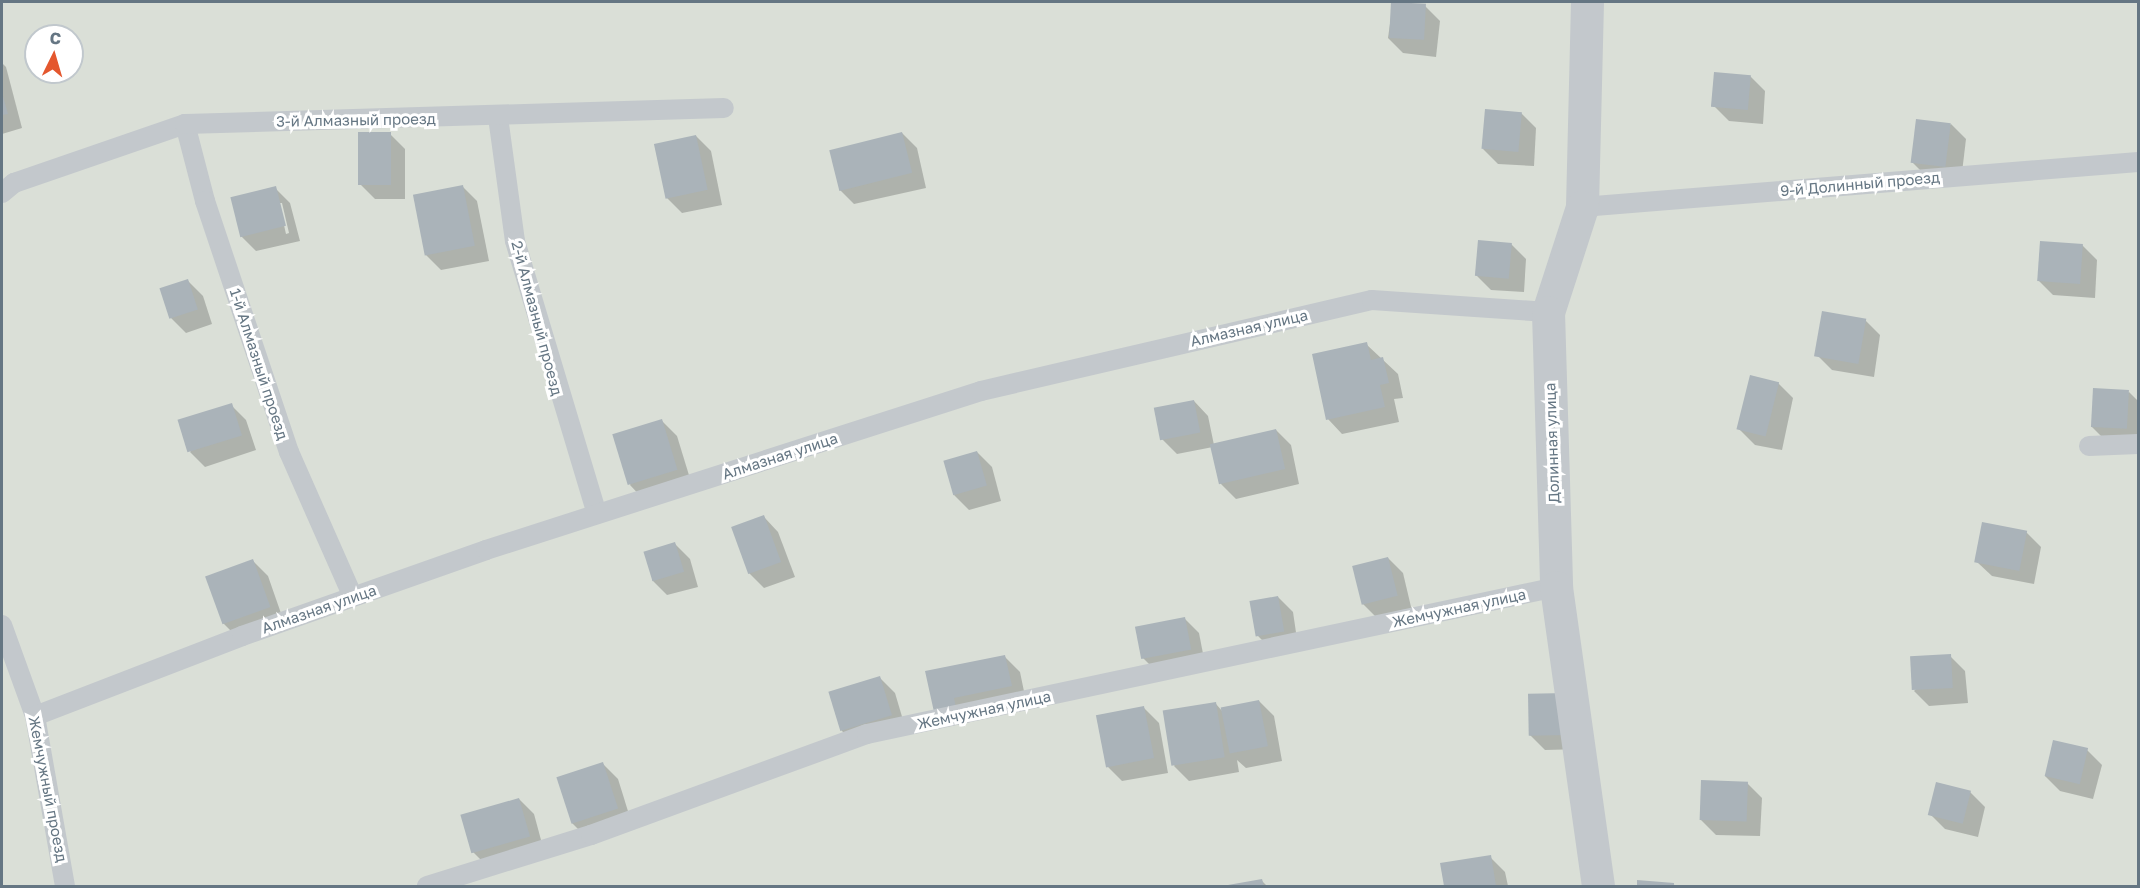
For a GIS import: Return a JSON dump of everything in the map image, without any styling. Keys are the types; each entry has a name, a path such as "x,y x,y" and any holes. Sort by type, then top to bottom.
{"street":[{"name":"Долинная улица","path":"1587,2 1582,207 1548,312 1556,587 1598,886"}],"lane":[{"name":"3-й Алмазный проезд","path":"2,193 14,183 185,124 498,117 724,108"},
{"name":"2-й Алмазный проезд","path":"498,117 515,241 597,514"},
{"name":"1-й Алмазный проезд","path":"185,124 205,201 289,452 353,597"},
{"name":"9-й Долинный проезд","path":"1582,207 2139,162"},
{"name":"Алмазная улица","path":"35,716 353,597 597,514 981,391 1372,300 1548,312"},
{"path":"2089,446 2139,444"},
{"name":"Жемчужная улица","path":"427,886 591,835 867,734 1556,587"},
{"name":"Жемчужный проезд","path":"2,625 35,716 65,886"}],"shaded area":[{"path":"2,2 2138,2 2138,886 2,886"}],"building":[{"path":"1391,2 1426,4 1424,40 1389,38"},
{"path":"1714,72 1751,75 1748,110 1711,107"},
{"path":"2,93 8,114 2,115"},
{"path":"1485,109 1522,112 1518,152 1482,149"},
{"path":"1916,119 1951,123 1945,167 1911,163"},
{"path":"358,132 391,132 391,185 358,185"},
{"path":"902,132 912,173 839,191 829,150"},
{"path":"696,135 708,190 666,199 654,144"},
{"path":"463,185 475,246 425,256 413,195"},
{"path":"276,186 286,226 240,237 230,197"},
{"path":"1478,240 1512,243 1509,279 1475,276"},
{"path":"2040,241 2083,244 2080,284 2037,281"},
{"path":"188,279 198,309 169,319 159,288"},
{"path":"1822,311 1866,319 1858,364 1814,356"},
{"path":"1367,342 1371,360 1383,357 1389,383 1380,385 1385,407 1326,420 1312,354"},
{"path":"1750,375 1779,382 1766,437 1736,429"},
{"path":"2093,388 2129,390 2127,429 2091,427"},
{"path":"1194,400 1200,432 1160,440 1154,408"},
{"path":"232,403 242,436 187,452 177,420"},
{"path":"662,419 677,470 628,485 612,434"},
{"path":"1276,429 1285,469 1219,484 1210,444"},
{"path":"977,451 987,486 953,495 943,461"},
{"path":"764,515 781,562 748,574 731,527"},
{"path":"1982,522 2027,531 2019,571 1974,562"},
{"path":"675,542 684,572 653,581 643,552"},
{"path":"1388,557 1398,596 1362,605 1352,566"},
{"path":"253,559 270,607 223,624 205,576"},
{"path":"1278,596 1284,631 1256,636 1249,601"},
{"path":"1185,617 1191,649 1141,659 1135,627"},
{"path":"1951,654 1953,688 1912,690 1910,656"},
{"path":"1005,655 1012,686 954,698 956,708 934,712 925,671"},
{"path":"880,676 892,715 840,731 828,692"},
{"path":"1568,693 1569,735 1529,736 1528,694"},
{"path":"1259,700 1268,746 1230,754 1221,707"},
{"path":"1216,702 1225,757 1171,766 1163,710"},
{"path":"1144,706 1154,758 1106,767 1096,715"},
{"path":"2053,740 2088,748 2080,784 2045,776"},
{"path":"603,762 618,809 572,824 556,777"},
{"path":"1701,780 1748,782 1747,822 1700,820"},
{"path":"1936,782 1971,791 1963,824 1928,815"},
{"path":"519,798 530,836 471,853 460,815"},
{"path":"1491,855 1496,886 1444,886 1440,863"},
{"path":"1262,879 1264,886 1228,885"},
{"path":"1637,880 1674,883 1674,886 1637,886"}]}
